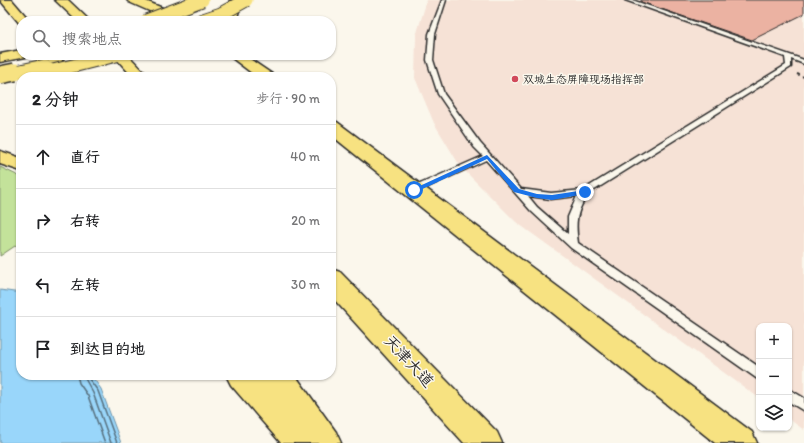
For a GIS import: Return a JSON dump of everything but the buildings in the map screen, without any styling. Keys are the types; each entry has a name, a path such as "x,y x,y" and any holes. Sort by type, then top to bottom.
{"highway":[{"path":"6,0 18,16"},
{"path":"61,0 79,16"},
{"path":"133,0 175,16"},
{"path":"159,16 202,0"},
{"path":"231,16 236,0"},
{"path":"215,16 246,0"},
{"path":"229,16 260,1"},
{"path":"0,5 16,17"},
{"path":"0,58 16,55"},
{"path":"55,60 64,72"},
{"path":"0,75 67,60"},
{"path":"49,72 96,60"},
{"path":"125,60 136,72"},
{"path":"242,60 260,72"},
{"path":"253,60 264,72"},
{"path":"0,83 16,80"},
{"path":"336,130 741,443"},
{"path":"0,157 16,163"},
{"name":"天津大道","path":"336,284 486,443"},
{"path":"245,380 302,443"},
{"path":"281,380 325,443"}],"lane":[{"path":"444,0 432,34 430,60 441,94 487,157 534,210 574,245 756,372"},
{"path":"626,0 804,62"},
{"path":"574,245 571,224 574,206 585,192 790,66 788,57"},
{"path":"414,190 487,157"},
{"path":"516,191 552,198 585,192"},
{"path":"792,397 804,405"}],"shaded area":[{"path":"427,0 804,0 804,430 792,421 792,323 756,323 756,396 516,222 460,166 434,123 415,78 416,36"}],"green space":[{"path":"0,167 16,175 16,245 0,256"}],"water":[{"path":"0,290 16,292 16,380 95,380 101,389 121,443 0,443"}],"place":[{"name":"双城生态屏障现场指挥部","path":"515,79"}],"route":[{"path":"414,190 487,157 516,191 552,198 585,192"}]}
